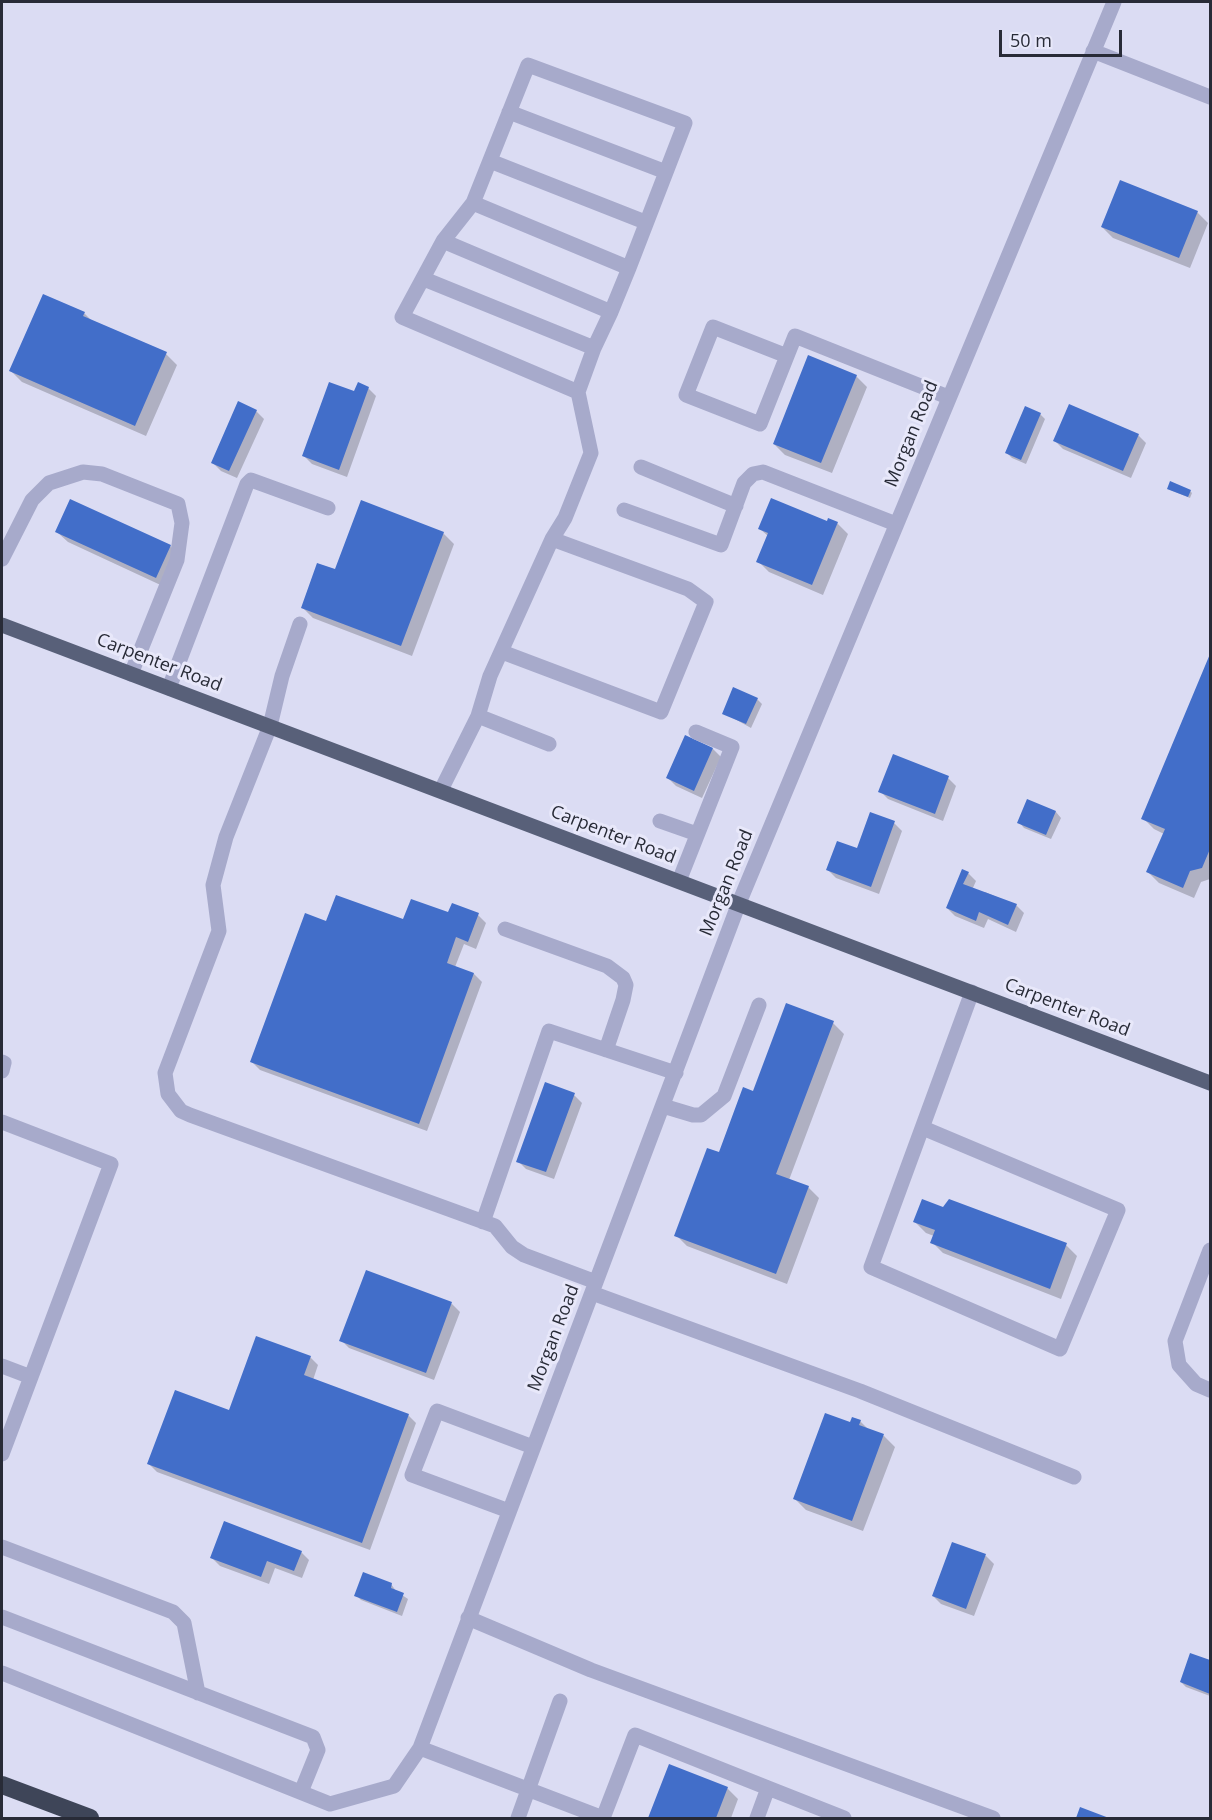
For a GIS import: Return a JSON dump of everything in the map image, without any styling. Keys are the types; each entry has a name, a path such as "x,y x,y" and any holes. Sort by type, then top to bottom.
{"highway":[{"path":"2,1785 90,1818"}],"main road":[{"name":"Carpenter Road","path":"2,625 1210,1083"}],"street":[{"name":"Morgan Road","path":"301,1792 330,1804 394,1786 420,1748 739,903 1114,2"},
{"path":"1094,51 1210,97"},
{"path":"441,790 478,716 490,676 552,540 565,518 591,453 578,392 685,123 528,65 473,202 443,241 402,316 578,392"},
{"path":"509,112 666,172"},
{"path":"490,161 645,222"},
{"path":"473,202 629,268"},
{"path":"443,241 611,312"},
{"path":"424,279 594,348"},
{"path":"787,356 713,327 686,395 760,424 795,336 948,398"},
{"path":"641,467 736,506"},
{"path":"2,559 32,500 48,483 83,472 102,474 178,504 182,523 177,560 131,674"},
{"path":"624,510 721,545 744,483 753,474 763,472 896,524"},
{"path":"169,688 214,563 247,484 251,480 328,508"},
{"path":"502,652 661,712 706,602 688,590 552,540"},
{"path":"300,624 282,676 270,726 226,837 213,885 219,931 165,1074 168,1094 181,1111 495,1226 512,1247 524,1255 594,1288 861,1391 1074,1478"},
{"path":"478,716 549,744"},
{"path":"679,881 732,747 696,732"},
{"path":"660,821 697,834"},
{"path":"505,929 607,966 623,978 626,985 623,1000 606,1050"},
{"path":"923,1128 1118,1210 1060,1349 871,1267 972,992"},
{"path":"663,1106 700,1115 724,1096 759,1005"},
{"path":"483,1222 549,1031 676,1073"},
{"path":"2,1062 4,1063 2,1071"},
{"path":"2,1122 111,1164 2,1455"},
{"path":"1210,1250 1175,1341 1179,1365 1196,1384 1210,1390"},
{"path":"2,1366 31,1377"},
{"path":"509,1511 412,1475 437,1411 533,1447"},
{"path":"2,1547 173,1612 184,1623 198,1693"},
{"path":"2,1617 313,1737 318,1750 301,1792 2,1673"},
{"path":"468,1618 591,1670 993,1818"},
{"path":"518,1818 560,1701"},
{"path":"420,1748 603,1818 635,1735 844,1818"},
{"path":"757,1818 768,1788"}],"building":[{"path":"1120,180 1198,211 1179,258 1101,227"},
{"path":"43,294 85,312 83,316 167,352 135,426 9,371"},
{"path":"808,355 857,375 821,463 773,444"},
{"path":"329,382 354,391 358,382 369,387 339,470 302,456"},
{"path":"238,401 257,410 229,471 211,463"},
{"path":"1069,404 1139,434 1123,471 1053,441"},
{"path":"1025,406 1041,413 1021,460 1005,453"},
{"path":"1170,481 1191,490 1188,497 1167,489"},
{"path":"771,498 827,521 828,518 838,522 812,585 756,562 768,533 758,529"},
{"path":"70,499 171,545 156,578 55,532"},
{"path":"361,500 444,532 401,646 301,608 317,563 335,569"},
{"path":"1210,654 1210,849 1202,868 1190,871 1183,888 1146,872 1165,829 1141,819"},
{"path":"733,687 758,698 746,724 722,714"},
{"path":"685,735 713,748 694,791 666,778"},
{"path":"893,754 949,776 935,814 878,792"},
{"path":"1027,799 1056,811 1046,835 1017,823"},
{"path":"870,812 895,821 871,887 826,870 837,841 857,848"},
{"path":"962,869 969,872 963,884 1017,904 1008,925 979,912 976,921 946,908"},
{"path":"336,895 403,919 411,899 448,912 452,903 479,913 468,942 456,937 447,963 474,973 419,1124 250,1062 305,913 326,921"},
{"path":"786,1003 834,1021 776,1174 809,1186 776,1274 674,1236 707,1148 719,1152 743,1087 753,1091"},
{"path":"545,1082 575,1093 546,1172 516,1162"},
{"path":"922,1199 943,1207 949,1199 1067,1243 1050,1289 930,1243 935,1230 913,1222"},
{"path":"366,1270 452,1302 426,1373 339,1341"},
{"path":"256,1336 311,1356 304,1375 409,1414 362,1543 147,1464 175,1390 229,1410"},
{"path":"825,1413 850,1422 852,1417 861,1420 859,1425 884,1434 852,1521 793,1499"},
{"path":"224,1521 302,1551 294,1571 267,1561 261,1577 210,1558"},
{"path":"952,1542 986,1554 966,1609 932,1596"},
{"path":"363,1572 392,1583 391,1588 404,1593 397,1612 354,1596"},
{"path":"1190,1653 1210,1660 1210,1694 1180,1682"},
{"path":"669,1764 728,1787 716,1818 648,1818"},
{"path":"1080,1807 1109,1818 1076,1818"}]}
